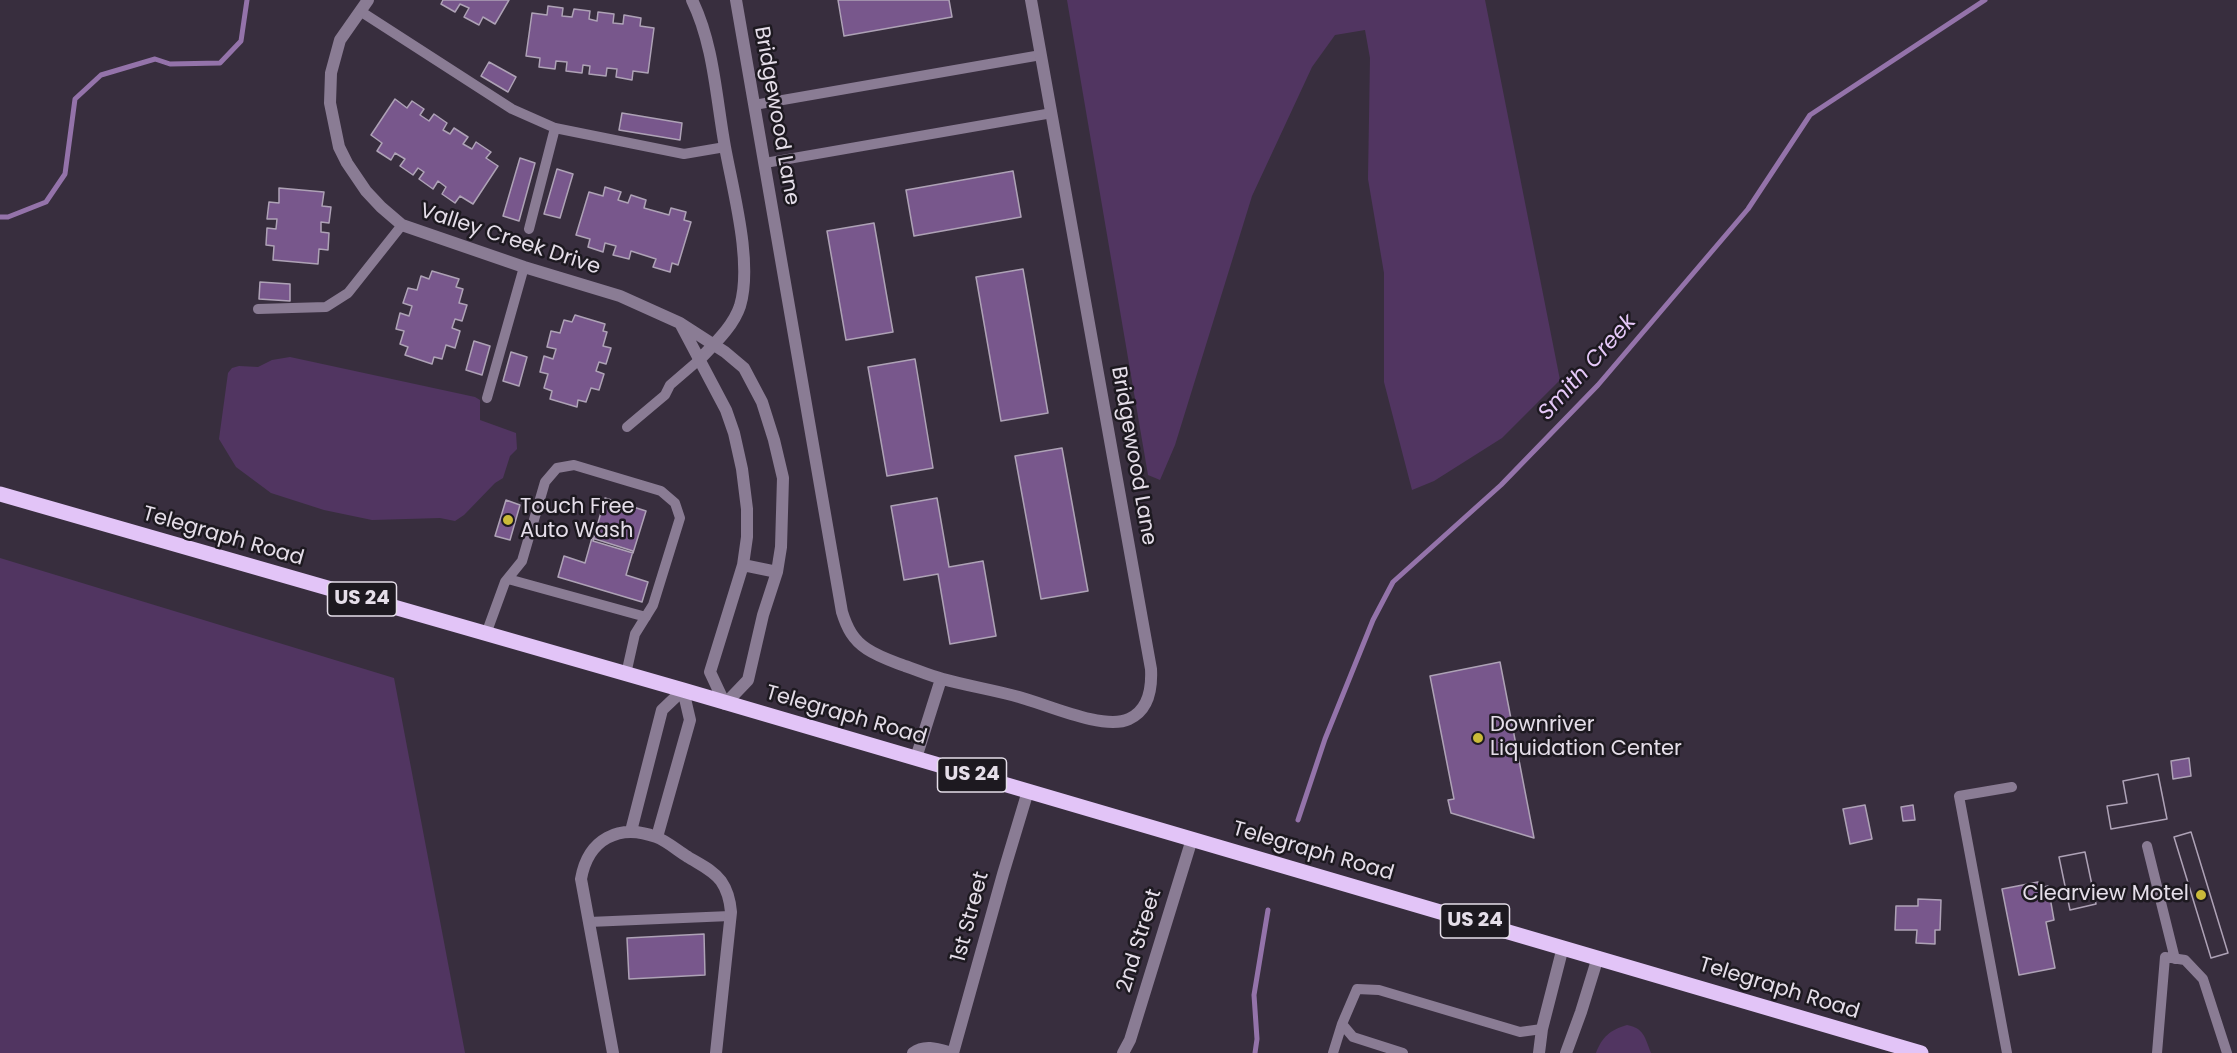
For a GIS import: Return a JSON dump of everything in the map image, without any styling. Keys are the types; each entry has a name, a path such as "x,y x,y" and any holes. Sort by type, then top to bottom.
{"main road":[{"name":"Telegraph Road","path":"0,494 916,758 1921,1053"}],"street":[{"name":"Valley Creek Drive","path":"368,0 343,34 335,56 330,87 333,122 339,147 355,176 381,207 402,225 524,267 620,296 680,323 713,344 744,368 762,402 783,478 784,514 777,572 748,680 725,704"},
{"path":"692,0 706,38 737,215 744,276 740,306 728,328 699,360"},
{"name":"Bridgewood Lane","path":"736,0 842,612 852,636 878,656 941,679 1018,697 1094,720 1115,723 1128,720 1140,713 1146,703 1152,683 1031,0"},
{"path":"680,323 726,410 742,469 747,509 747,537 743,565 710,672 725,704"},
{"path":"743,565 777,572"},
{"path":"916,758 941,679"},
{"path":"631,831 662,710 682,690"},
{"path":"657,837 690,720 682,690"},
{"name":"1st Street","path":"913,1053 930,1047 953,1053 1028,791"},
{"path":"613,1053 581,879 587,857 602,841 631,831 657,837 712,872 720,880 730,900 716,1053"},
{"name":"2nd Street","path":"1123,1053 1130,1040 1192,839"},
{"path":"1539,1053 1542,1029 1563,947"},
{"path":"1566,1053 1598,957"}],"lane":[{"path":"360,11 512,109 555,128 684,154 725,147"},
{"path":"754,105 1041,56"},
{"path":"765,163 1052,113"},
{"path":"529,229 555,128"},
{"path":"258,309 326,307 348,293 402,225"},
{"path":"488,398 524,267"},
{"path":"627,427 665,395 670,385 699,360"},
{"path":"486,634 508,579 522,561 545,482 557,468 574,465 661,491 675,503 680,518 653,606 636,634 626,674"},
{"path":"508,579 646,617"},
{"path":"2007,1053 1959,796 2012,787"},
{"path":"2147,846 2175,959"},
{"path":"589,922 730,916"},
{"path":"2157,1053 2165,957 2185,960 2204,979 2227,1053"},
{"path":"1334,1053 1342,1024 1357,989 1378,990 1520,1032 1542,1029"},
{"path":"1342,1024 1353,1037 1403,1053"}],"shaded area":[{"path":"1067,0 1485,0 1560,380 1502,438 1434,481 1412,490 1384,382 1384,273 1368,179 1370,58 1365,30 1335,35 1312,67 1252,196 1175,445 1160,480 1148,475"},
{"path":"290,357 475,397 480,400 480,420 516,433 517,449 510,456 503,478 455,521 440,518 372,520 324,510 271,493 236,467 219,439 228,373 232,368 239,366 258,367 272,360"},
{"path":"0,558 394,678 465,1053 0,1053"},
{"path":"1627,1025 1640,1031 1651,1053 1596,1053 1607,1035"}],"building":[{"path":"443,0 509,0 495,24 483,17 479,25 464,17 469,8 460,4 455,12 441,4"},
{"path":"838,0 949,0 952,17 844,36"},
{"path":"548,6 563,8 562,16 572,17 574,9 590,11 589,19 597,21 598,12 614,14 613,23 623,24 624,15 641,18 640,26 654,28 648,73 633,71 632,80 616,77 617,69 607,68 606,76 589,74 590,66 583,65 582,73 566,71 567,62 556,61 555,69 539,67 540,58 526,56 532,13 547,15"},
{"path":"489,62 516,77 508,92 481,76"},
{"path":"395,99 407,108 412,101 424,109 420,115 429,121 434,114 447,123 443,130 450,134 454,128 468,137 463,144 472,149 476,142 491,152 486,158 498,166 473,204 460,196 455,203 442,194 446,187 438,181 433,189 419,179 424,172 418,168 413,175 400,166 405,159 395,153 391,160 377,151 382,143 371,135"},
{"path":"622,113 682,123 680,140 619,130"},
{"path":"520,158 535,163 519,221 503,216"},
{"path":"557,169 573,174 560,218 544,214"},
{"path":"1013,171 1021,217 914,236 906,190"},
{"path":"605,187 621,192 618,200 628,203 631,195 646,200 644,208 669,215 671,208 686,212 684,220 691,222 678,265 672,263 670,272 653,267 656,259 631,251 629,259 613,255 616,246 605,243 603,252 588,247 590,239 576,235 589,192 603,196"},
{"path":"279,188 324,192 322,206 331,207 329,223 321,222 321,232 329,233 328,250 319,249 318,264 273,260 274,246 266,245 267,228 276,229 277,219 267,219 269,202 279,203"},
{"path":"874,223 893,332 846,340 827,231"},
{"path":"1023,269 1048,413 1001,421 976,277"},
{"path":"432,271 459,279 456,287 463,289 459,303 467,305 462,321 455,319 452,328 460,331 455,348 446,345 442,359 434,357 432,364 405,355 408,347 400,344 404,331 396,329 400,313 409,316 412,306 403,303 408,288 417,290 421,276 429,279"},
{"path":"260,282 290,284 290,301 259,299"},
{"path":"575,315 605,324 603,331 607,332 603,346 611,348 606,364 599,362 596,371 604,374 599,390 591,388 586,402 578,400 577,407 550,399 552,391 544,388 548,374 540,372 544,356 553,359 556,349 547,347 551,331 560,333 564,320 572,322"},
{"path":"474,341 490,346 482,375 466,370"},
{"path":"511,352 527,357 519,386 503,381"},
{"path":"915,359 933,468 887,476 868,367"},
{"path":"1062,448 1088,591 1041,599 1015,456"},
{"path":"605,498 646,511 633,553 593,541"},
{"path":"937,498 949,567 983,561 996,636 950,644 938,574 904,580 891,506"},
{"name":"Touch Free Auto Wash","path":"506,500 520,505 510,540 495,536"},
{"path":"592,538 633,551 626,575 648,582 642,602 558,577 564,556 585,563"},
{"name":"Downriver Liquidation Center","path":"1500,662 1534,838 1451,813 1448,800 1454,799 1430,676"},
{"path":"2189,758 2191,776 2173,779 2171,761"},
{"name":"Clearview Motel","path":"2158,774 2167,819 2111,829 2107,806 2127,803 2123,781"},
{"name":"Clearview Motel","path":"2158,774 2167,819 2111,829 2107,806 2127,803 2123,781"},
{"path":"1865,805 1872,839 1850,844 1843,809"},
{"path":"1913,805 1915,820 1903,821 1901,807"},
{"name":"Clearview Motel","path":"2191,832 2228,953 2211,958 2174,837"},
{"name":"Clearview Motel","path":"2191,832 2228,953 2211,958 2174,837"},
{"name":"Clearview Motel","path":"2085,852 2096,904 2070,910 2059,857"},
{"name":"Clearview Motel","path":"2085,852 2096,904 2070,910 2059,857"},
{"path":"2038,882 2039,888 2048,886 2054,920 2046,922 2055,968 2019,975 2002,889"},
{"path":"1918,899 1941,900 1940,930 1935,930 1935,944 1916,943 1917,930 1895,930 1896,906 1918,906"},
{"path":"704,934 705,975 629,979 627,938"}],"waterway":[{"path":"0,217 8,217 46,202 65,174 75,99 101,75 155,59 170,64 220,63 241,41 247,0"},
{"name":"Smith Creek","path":"1298,820 1325,739 1373,620 1393,582 1501,485 1598,385 1748,209 1810,115 1985,0"},
{"name":"Smith Creek","path":"1255,1053 1257,1039 1254,995 1268,910"}],"place":[{"name":"Touch Free Auto Wash","path":"508,520"},
{"name":"Downriver Liquidation Center","path":"1478,738"},
{"name":"Clearview Motel","path":"2201,895"}]}
